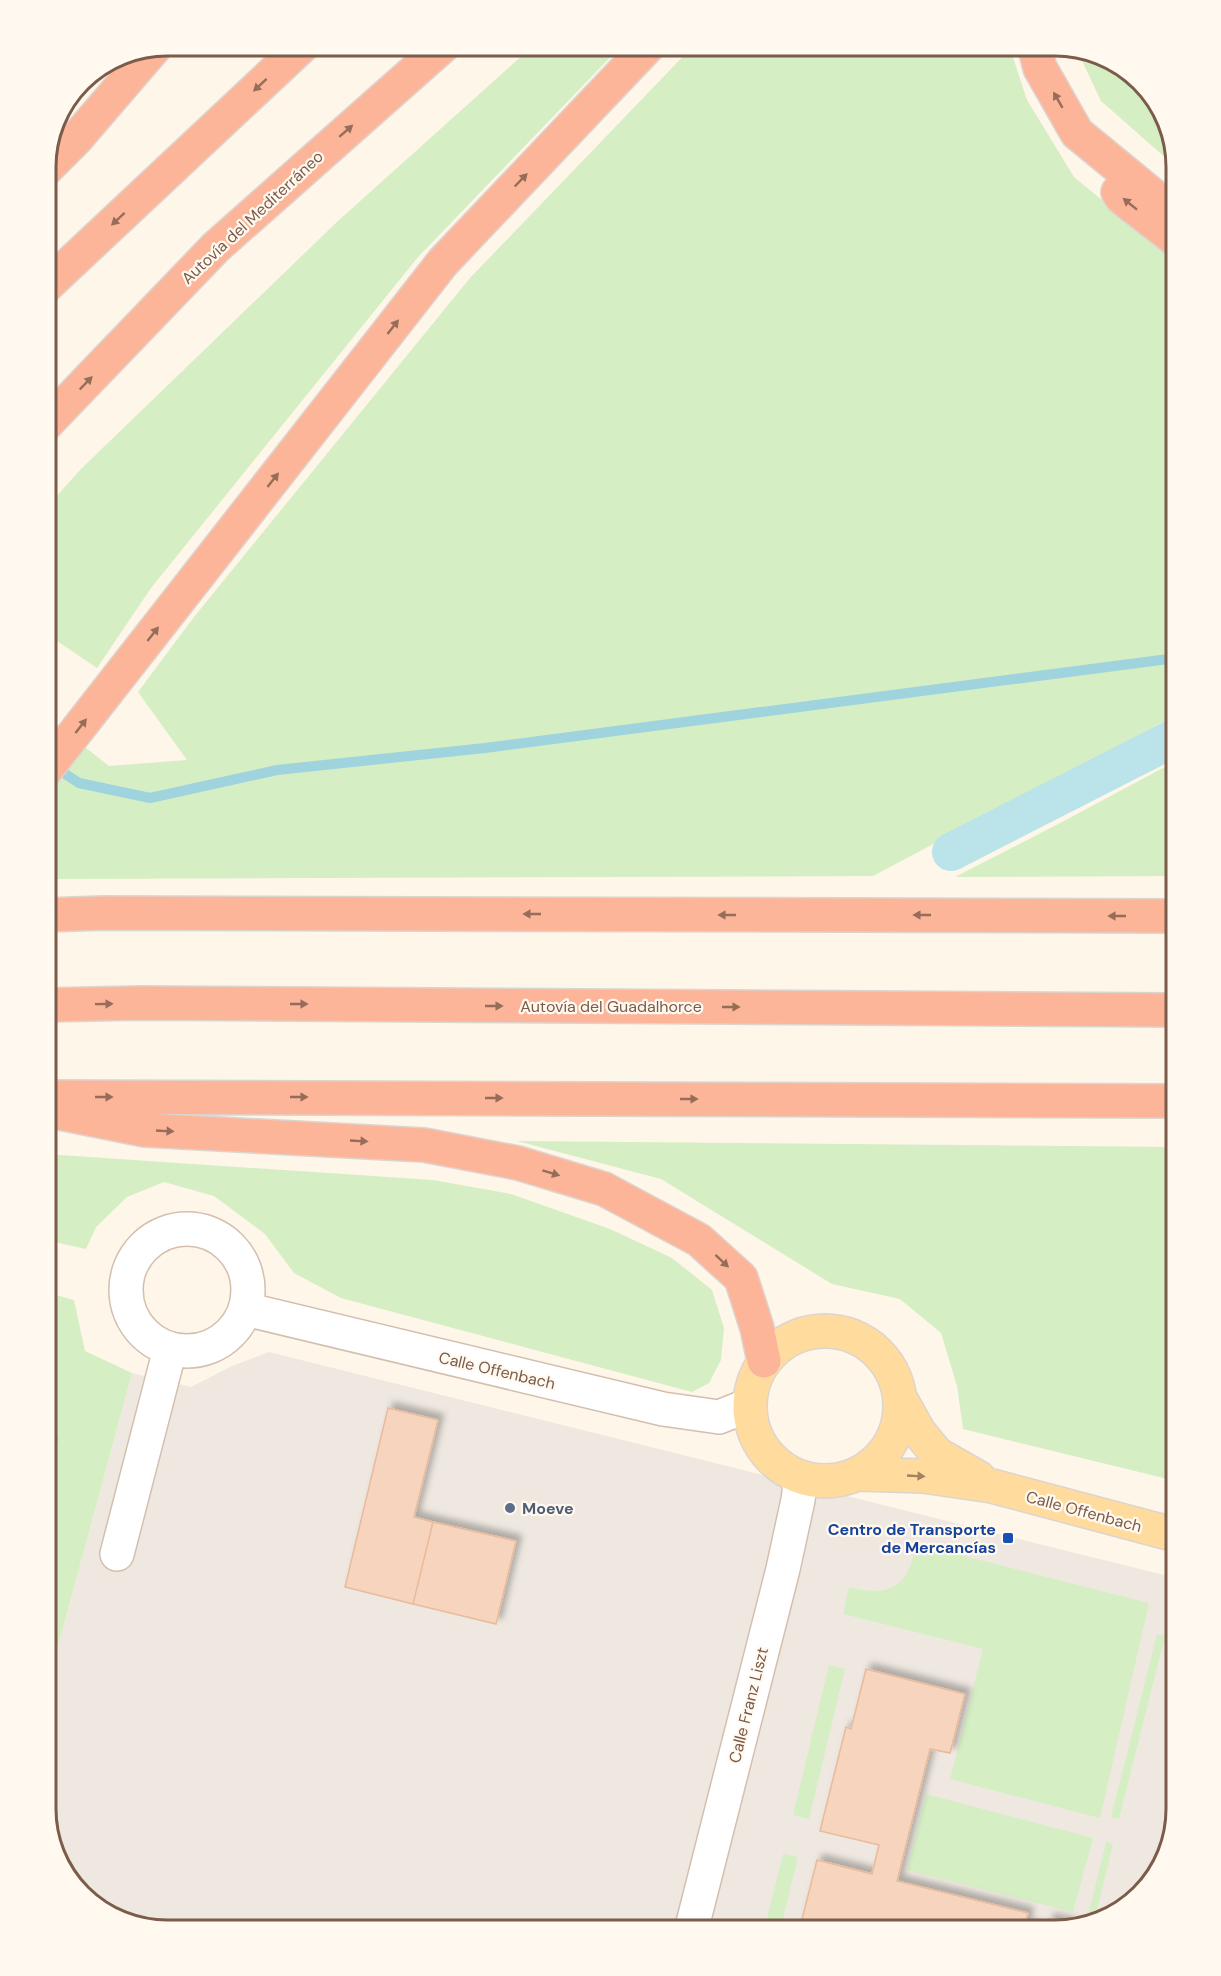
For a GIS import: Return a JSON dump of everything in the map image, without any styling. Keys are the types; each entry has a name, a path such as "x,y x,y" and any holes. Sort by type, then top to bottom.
{"highway":[{"path":"56,277 291,56"},
{"name":"Autovía del Mediterráneo","path":"56,414 216,247 432,56"},
{"path":"56,757 443,262 639,56"},
{"path":"1037,56 1040,68 1077,133 1122,198 1166,232"},
{"path":"56,159 146,58"},
{"path":"66,120 137,60"},
{"path":"1077,133 1166,203"},
{"path":"56,915 1166,916"},
{"name":"Autovía del Guadalhorce","path":"56,1005 152,1003 1166,1010"},
{"path":"56,1097 1166,1101"},
{"path":"56,1112 145,1130 424,1145 518,1163 604,1189 699,1240 741,1278 757,1328 764,1360"}],"main road":[{"path":"832,1331 857,1337 879,1352 893,1374 900,1398 899,1421 891,1443 877,1461 858,1474 840,1479 820,1481 801,1478 780,1467 764,1450 751,1427 749,1405 753,1382 764,1360 783,1343 806,1332 832,1331"},
{"name":"Calle Offenbach","path":"900,1398 919,1432 937,1454 992,1486"},
{"name":"Calle Offenbach","path":"858,1474 923,1476 992,1486 1166,1532"}],"street":[{"path":"177,1229 198,1230 218,1237 234,1250 244,1268 248,1288 245,1309 237,1325 224,1339 207,1348 188,1351 170,1349 151,1340 136,1325 127,1306 125,1286 130,1266 141,1248 158,1236 177,1229"},
{"name":"Calle Offenbach","path":"245,1309 663,1409 718,1417 749,1405"},
{"path":"117,1554 170,1349"},
{"name":"Calle Franz Liszt","path":"694,1920 783,1569 801,1478"}],"shaded area":[{"path":"269,1352 1166,1576 1166,1810 1162,1838 1151,1865 1143,1877 1122,1898 1090,1915 1069,1920 159,1920 131,1915 117,1909 93,1893 83,1883 67,1859 61,1845 56,1824 56,1653 132,1373 191,1387 232,1366"}],"green space":[{"path":"522,56 611,56 418,257 151,588 97,668 56,640 56,497 82,468 338,221"},
{"path":"683,56 1013,56 1027,100 1074,177 1166,253 1166,720 873,876 56,879 56,725 109,766 187,760 138,692 194,617 470,278"},
{"path":"1081,59 1116,74 1138,93 1154,117 1160,131 1165,157 1101,101"},
{"path":"1166,766 1166,876 955,877"},
{"path":"517,1141 1166,1147 1166,1479 963,1429 957,1386 941,1333 900,1299 832,1284 661,1179"},
{"path":"56,1155 433,1180 511,1194 610,1229 672,1258 712,1290 724,1328 721,1360 709,1383 692,1392 341,1298 294,1273 265,1234 214,1196 164,1182 127,1197 96,1227 86,1249 56,1242"},
{"path":"56,1295 74,1300 85,1351 132,1373 56,1653"},
{"path":"916,1544 1149,1603 1100,1818 950,1779 983,1649 843,1614 849,1587 876,1591 896,1585 903,1579 913,1558"},
{"path":"1157,1634 1165,1636 1119,1819 1111,1817"},
{"path":"829,1665 845,1669 809,1819 793,1815"},
{"path":"926,1794 1093,1838 1073,1912 907,1870"},
{"path":"1106,1842 1113,1844 1096,1912 1088,1915"},
{"path":"783,1854 798,1857 783,1920 767,1920"}],"building":[{"path":"388,1408 438,1420 414,1517 433,1522 413,1604 345,1587"},
{"path":"433,1522 516,1541 496,1624 413,1604"},
{"path":"866,1669 965,1694 950,1753 930,1749 897,1881 1028,1913 1026,1920 802,1920 817,1860 872,1874 879,1845 820,1831 846,1727 851,1729"}],"waterway":[{"path":"56,768 79,783 150,798 277,770 485,748 1166,659"},
{"path":"951,852 1166,742"}],"place":[{"name":"Moeve","path":"510,1508"},
{"name":"Centro de Transporte de Mercancías","path":"1008,1538"}]}
